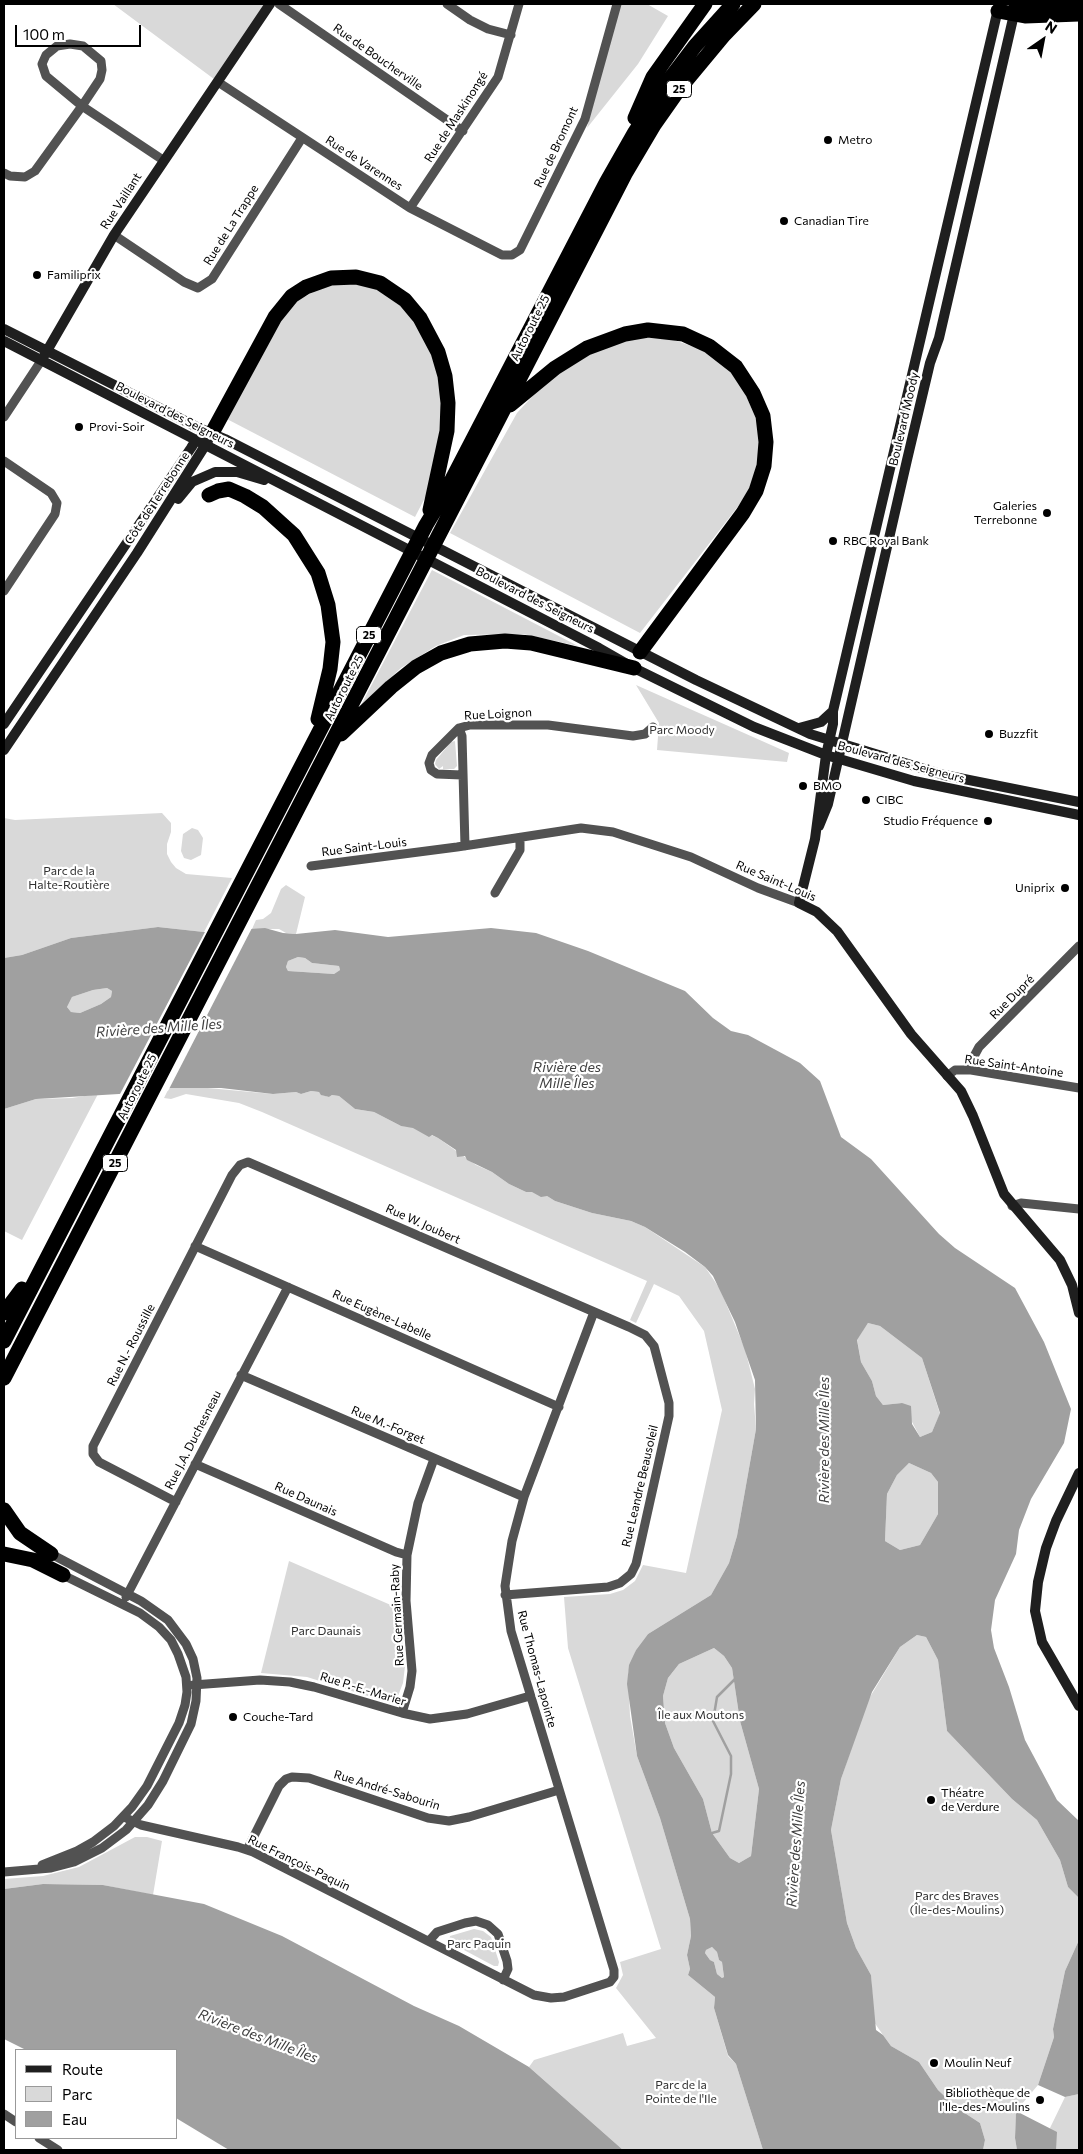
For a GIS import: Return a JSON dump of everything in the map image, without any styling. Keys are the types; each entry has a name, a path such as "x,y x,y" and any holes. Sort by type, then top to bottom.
{"highway":[{"path":"606,183 653,77 706,4"},
{"name":"Autoroute 25","path":"4,1341 426,525 606,183 635,132 671,77 695,46 733,4"},
{"name":"Autoroute 25","path":"4,1378 619,185 643,143 686,79 754,4"},
{"path":"998,7 1075,4"},
{"path":"1016,6 1031,16 1079,14"},
{"path":"209,439 275,317 292,296 315,283 331,278 356,277 380,283 399,295 420,318 438,352 445,376 448,403 447,430 442,461 426,525"},
{"path":"505,408 571,357 610,338 641,331 671,332 703,342 730,361 749,385 760,409 766,434 765,457 759,483 743,513 640,652"},
{"path":"209,495 218,490 229,490 245,496 263,507 294,535 318,574 331,620 333,651 329,677 312,745"},
{"path":"334,740 408,672 433,657 459,647 486,642 531,643 634,668"},
{"path":"4,1313 45,1261"},
{"path":"4,1390 11,1364"},
{"path":"4,1510 20,1533 51,1554"},
{"path":"4,1554 33,1560 63,1574"}],"main road":[{"name":"Rue Vaillant","path":"42,360 114,235 270,4"},
{"name":"Boulevard Moody","path":"799,903 815,839 828,804 1016,6"},
{"name":"Boulevard Moody","path":"815,839 826,755 833,724 833,711 998,7"},
{"name":"Boulevard des Seigneurs","path":"4,329 209,439 282,484 600,648 634,668 754,728 838,759 941,788 1079,815"},
{"name":"Boulevard des Seigneurs","path":"4,341 196,440"},
{"name":"Boulevard des Seigneurs","path":"209,439 398,528 733,698 829,741 944,775 1079,802"},
{"name":"Côte de Terrebonne","path":"4,724 196,440 209,439"},
{"name":"Côte de Terrebonne","path":"4,750 137,554 209,439"},
{"path":"137,554 189,485 200,477 215,472 232,471 282,484"},
{"path":"799,728 818,723 833,711"},
{"name":"Rue Saint-Louis","path":"799,903 817,912 837,931 911,1034 966,1100 996,1178 1012,1206 1060,1260 1072,1285 1079,1313"},
{"path":"1079,1473 1056,1521 1046,1548 1038,1582 1035,1611 1037,1628 1044,1646 1079,1706"}],"street":[{"name":"Rue de Boucherville","path":"279,4 463,131"},
{"path":"447,4 470,20 488,29 511,35"},
{"name":"Rue de Maskinongé","path":"410,208 498,77 519,4"},
{"name":"Rue de Bromont","path":"502,255 512,255 520,250 585,119 617,4"},
{"path":"4,173 10,176 25,177 35,171 82,106 100,79 101,61 83,46 70,44 57,46 46,54 42,64 46,76 82,106 163,160"},
{"name":"Rue de Varennes","path":"218,82 410,208 502,255"},
{"name":"Rue de La Trappe","path":"114,235 184,282 198,288 212,279 302,138"},
{"name":"Rue Vaillant","path":"4,418 42,360"},
{"path":"4,461 51,492 57,503 55,514 4,590"},
{"name":"Rue Loignon","path":"465,846 462,736 459,728 470,725 548,725 633,736 647,732 653,726"},
{"path":"459,728 432,755 429,763 431,770 437,774 462,775"},
{"name":"Rue Saint-Louis","path":"311,866 465,846 573,828 608,831 691,857 758,888 799,903"},
{"path":"495,893 518,853 520,838"},
{"name":"Rue Dupré","path":"971,1070 972,1060 979,1047 1079,946"},
{"name":"Rue Saint-Antoine","path":"947,1076 956,1070 971,1070 1079,1088"},
{"name":"Rue N.- Roussille","path":"176,1502 99,1462 92,1454 92,1448 232,1175 241,1163"},
{"name":"Rue W. Joubert","path":"241,1163 251,1163 594,1312"},
{"path":"1012,1206 1021,1203 1079,1209"},
{"name":"Rue Eugène-Labelle","path":"195,1246 559,1407"},
{"name":"Rue J.A. Duchesneau","path":"122,1604 288,1288"},
{"name":"Rue Thomas-Lapointe","path":"594,1312 524,1498 509,1554 506,1595 511,1631 613,1966 614,1977"},
{"name":"Rue Leandre Beausoleil","path":"506,1595 615,1585 630,1576 636,1564 668,1423 669,1403 658,1356 650,1340 638,1331 594,1312"},
{"name":"Rue M.-Forget","path":"241,1375 524,1498"},
{"name":"Rue Germain-Raby","path":"402,1714 410,1687 412,1672 406,1593 407,1555 418,1503 434,1458"},
{"name":"Rue Daunais","path":"195,1464 396,1552 407,1555"},
{"path":"4,1872 52,1868 81,1859 109,1844 134,1822 153,1797 187,1732 194,1712 197,1684 193,1659 178,1632 159,1612 51,1554"},
{"path":"25,1870 57,1860 86,1847 124,1816 148,1786 180,1724 186,1705 187,1685 178,1654 166,1634 147,1618 63,1574"},
{"name":"Rue P.-E.-Marier","path":"187,1685 260,1680 290,1682 314,1687 402,1714 423,1718 446,1718 530,1696"},
{"name":"Rue André-Sabourin","path":"247,1850 279,1786 292,1776 309,1778 442,1820 469,1818 559,1790"},
{"name":"Rue François-Paquin","path":"124,1816 134,1822 247,1850 534,1995 552,1998 573,1995 608,1984 614,1977"},
{"path":"429,1941 437,1932 465,1923 476,1921 488,1925 498,1934 507,1961 508,1969 503,1980"},
{"path":"4,2114 15,2121"},
{"path":"41,2139 58,2150"}],"green space":[{"path":"113,4 270,4 218,82"},
{"path":"619,4 647,4 668,16 638,64 587,128"},
{"path":"359,282 392,296 426,335 440,378 441,424 429,490 415,517 225,418 283,317 298,300 329,284"},
{"path":"656,337 674,340 700,349 720,362 739,379 759,426 762,450 756,473 746,496 640,633 450,533 517,413 540,388 570,365 602,347 631,339"},
{"path":"432,570 578,646 523,634 464,635 436,646 401,668 361,705"},
{"name":"Parc Moody","path":"636,685 789,753 787,762 657,750 659,723"},
{"path":"455,741 457,766 454,769 443,769 443,766 439,769 435,764 436,760 451,742"},
{"name":"Parc de la Halte-Routière","path":"162,813 171,823 167,854 176,868 186,874 232,878 204,932 158,927 71,938 22,955 4,958 4,818 15,820"},
{"path":"192,828 198,830 203,838 201,855 191,860 184,858 181,851 183,834"},
{"path":"286,885 305,897 296,934 286,933 279,929 252,929 256,920 263,919 271,913 281,889"},
{"path":"298,957 305,958 312,963 339,966 340,970 334,974 288,971 286,967 288,961"},
{"path":"107,988 112,991 111,997 101,1004 80,1013 71,1012 67,1007 72,997 93,990"},
{"name":"Parc de la Pointe de l'Ile","path":"197,1087 273,1094 296,1092 301,1094 311,1091 319,1092 329,1097 332,1095 339,1096 355,1109 374,1112 401,1126 413,1127 438,1138 476,1165 526,1192 532,1191 592,1213 631,1221 645,1227 705,1267 720,1289 745,1349 755,1389 756,1429 737,1536 729,1563 711,1595 648,1634 636,1650 628,1673 630,1716 637,1756 660,1818 690,1919 691,1936 687,1955 690,1969 688,1975 715,1997 714,2008 728,2056 736,2064 763,2150 623,2150 529,2067 534,2060 623,2033 627,2046 656,2038 616,1988 623,1975 620,1962 661,1949 568,1648 564,1597 610,1594 623,1590 635,1581 643,1565 686,1573 722,1410 704,1331 679,1296 654,1284 636,1323 630,1320 647,1281 262,1112 239,1103 186,1094 171,1099 164,1098 169,1088"},
{"path":"98,1094 22,1240 4,1231 4,1109 36,1099 72,1098"},
{"path":"868,1323 880,1326 922,1358 940,1414 932,1432 920,1437 902,1403 883,1405 876,1396 872,1381 861,1362 857,1339"},
{"path":"909,1463 931,1473 938,1482 938,1514 920,1545 900,1550 885,1541 887,1494 897,1475"},
{"name":"Parc Daunais","path":"289,1561 400,1609 405,1666 403,1683 396,1701 390,1703 307,1677 261,1673"},
{"name":"Parc des Braves (Île-des-Moulins)","path":"917,1635 926,1637 938,1660 947,1731 1012,1799 1037,1820 1060,1860 1068,1887 1079,1898 1079,1940 1065,1971 1053,2029 1054,2037 1038,2085 1016,2111 1015,2138 1017,2150 983,2150 985,2140 980,2123 957,2108 938,2090 919,2062 891,2046 874,2022 871,1975 856,1948 847,1923 831,1830 841,1779 867,1702 900,1647"},
{"name":"Île aux Moutons","path":"714,1648 724,1656 732,1668 740,1721 759,1789 751,1856 739,1863 730,1858 712,1833 703,1799 674,1748 665,1723 663,1696 668,1678 679,1664"},
{"path":"135,1837 147,1837 162,1841 153,1895 103,1885 43,1884 4,1889 4,1879 43,1876 79,1867"},
{"name":"Parc Paquin","path":"474,1929 483,1931 491,1937 499,1962 498,1966 494,1966 449,1942 450,1936"},
{"path":"712,1947 722,1962 724,1977 722,1978 717,1974 714,1962 705,1953 706,1950"},
{"path":"1079,2094 1079,2150 1056,2150 1050,2128 1065,2097"}],"water":[{"name":"Rivière des Mille Îles","path":"158,927 204,932 265,928 296,934 335,930 388,937 491,928 536,933 588,951 685,991 713,1018 731,1031 748,1035 800,1063 820,1081 841,1137 871,1159 939,1234 955,1248 1015,1288 1044,1342 1071,1409 1064,1443 1031,1499 1019,1530 1016,1554 995,1600 991,1630 994,1648 1009,1687 1025,1740 1057,1800 1079,1821 1079,1898 1068,1887 1060,1860 1037,1820 1012,1799 947,1731 938,1660 926,1637 917,1635 900,1647 872,1692 841,1779 831,1830 847,1923 856,1948 871,1975 876,2030 883,2035 891,2046 919,2062 938,2090 957,2108 980,2123 985,2140 983,2150 763,2150 736,2064 728,2055 714,2008 715,1997 688,1975 690,1969 687,1955 691,1936 690,1919 660,1818 637,1756 627,1684 629,1665 636,1650 648,1634 711,1595 729,1563 737,1536 756,1429 755,1380 735,1322 713,1276 705,1267 685,1252 645,1227 631,1221 592,1213 555,1201 547,1196 541,1197 532,1192 526,1192 467,1160 465,1156 457,1157 456,1150 438,1138 432,1135 429,1137 413,1128 401,1126 374,1112 355,1109 339,1096 332,1095 329,1097 321,1095 319,1092 311,1091 301,1094 296,1092 273,1094 221,1088 169,1088 152,1092 36,1099 4,1109 4,958 22,955 71,938","holes":["298,957 305,958 312,963 339,966 340,970 334,974 288,971 286,967 288,961","107,988 112,991 111,997 101,1004 80,1013 71,1012 67,1007 72,997 93,990","868,1323 880,1326 922,1358 940,1413 932,1432 920,1437 912,1424 911,1406 902,1403 883,1405 876,1396 872,1381 861,1362 857,1340","909,1463 931,1473 938,1482 938,1514 920,1545 900,1550 885,1541 887,1494 897,1475","714,1648 724,1656 732,1668 740,1721 759,1789 751,1856 739,1863 730,1858 712,1833 703,1799 674,1748 665,1723 663,1696 668,1678 679,1664","712,1947 717,1952 719,1960 722,1962 724,1977 722,1978 717,1974 714,1962 705,1953 706,1950"]},
{"name":"Rivière des Mille Îles","path":"43,1884 103,1885 204,1904 282,1936 414,2006 459,2026 529,2067 623,2150 229,2150 178,2119 178,2049 24,2049 4,2039 4,1889"},
{"path":"1079,1940 1079,2094 1065,2097 1038,2085 1054,2037 1053,2029 1065,1971"},
{"path":"1016,2111 1057,2132 1056,2150 1017,2150 1015,2138"}],"pier":[{"path":"253,926 168,1091 119,1096 206,930"}],"waterway":[{"path":"712,1833 719,1831 731,1774 731,1756 713,1721 717,1697 735,1679"}],"place":[{"name":"Metro","path":"828,140"},
{"name":"Canadian Tire","path":"784,221"},
{"name":"Familiprix","path":"37,275"},
{"name":"Provi-Soir","path":"79,427"},
{"name":"Galeries Terrebonne","path":"1047,513"},
{"name":"RBC Royal Bank","path":"833,541"},
{"name":"Buzzfit","path":"989,734"},
{"name":"BMO","path":"803,786"},
{"name":"CIBC","path":"866,800"},
{"name":"Studio Fréquence","path":"988,821"},
{"name":"Uniprix","path":"1065,888"},
{"name":"Couche-Tard","path":"233,1717"},
{"name":"Théatre de Verdure","path":"931,1800"},
{"name":"Moulin Neuf","path":"934,2063"},
{"name":"Bibliothèque de l'Ile-des-Moulins","path":"1040,2100"}]}
